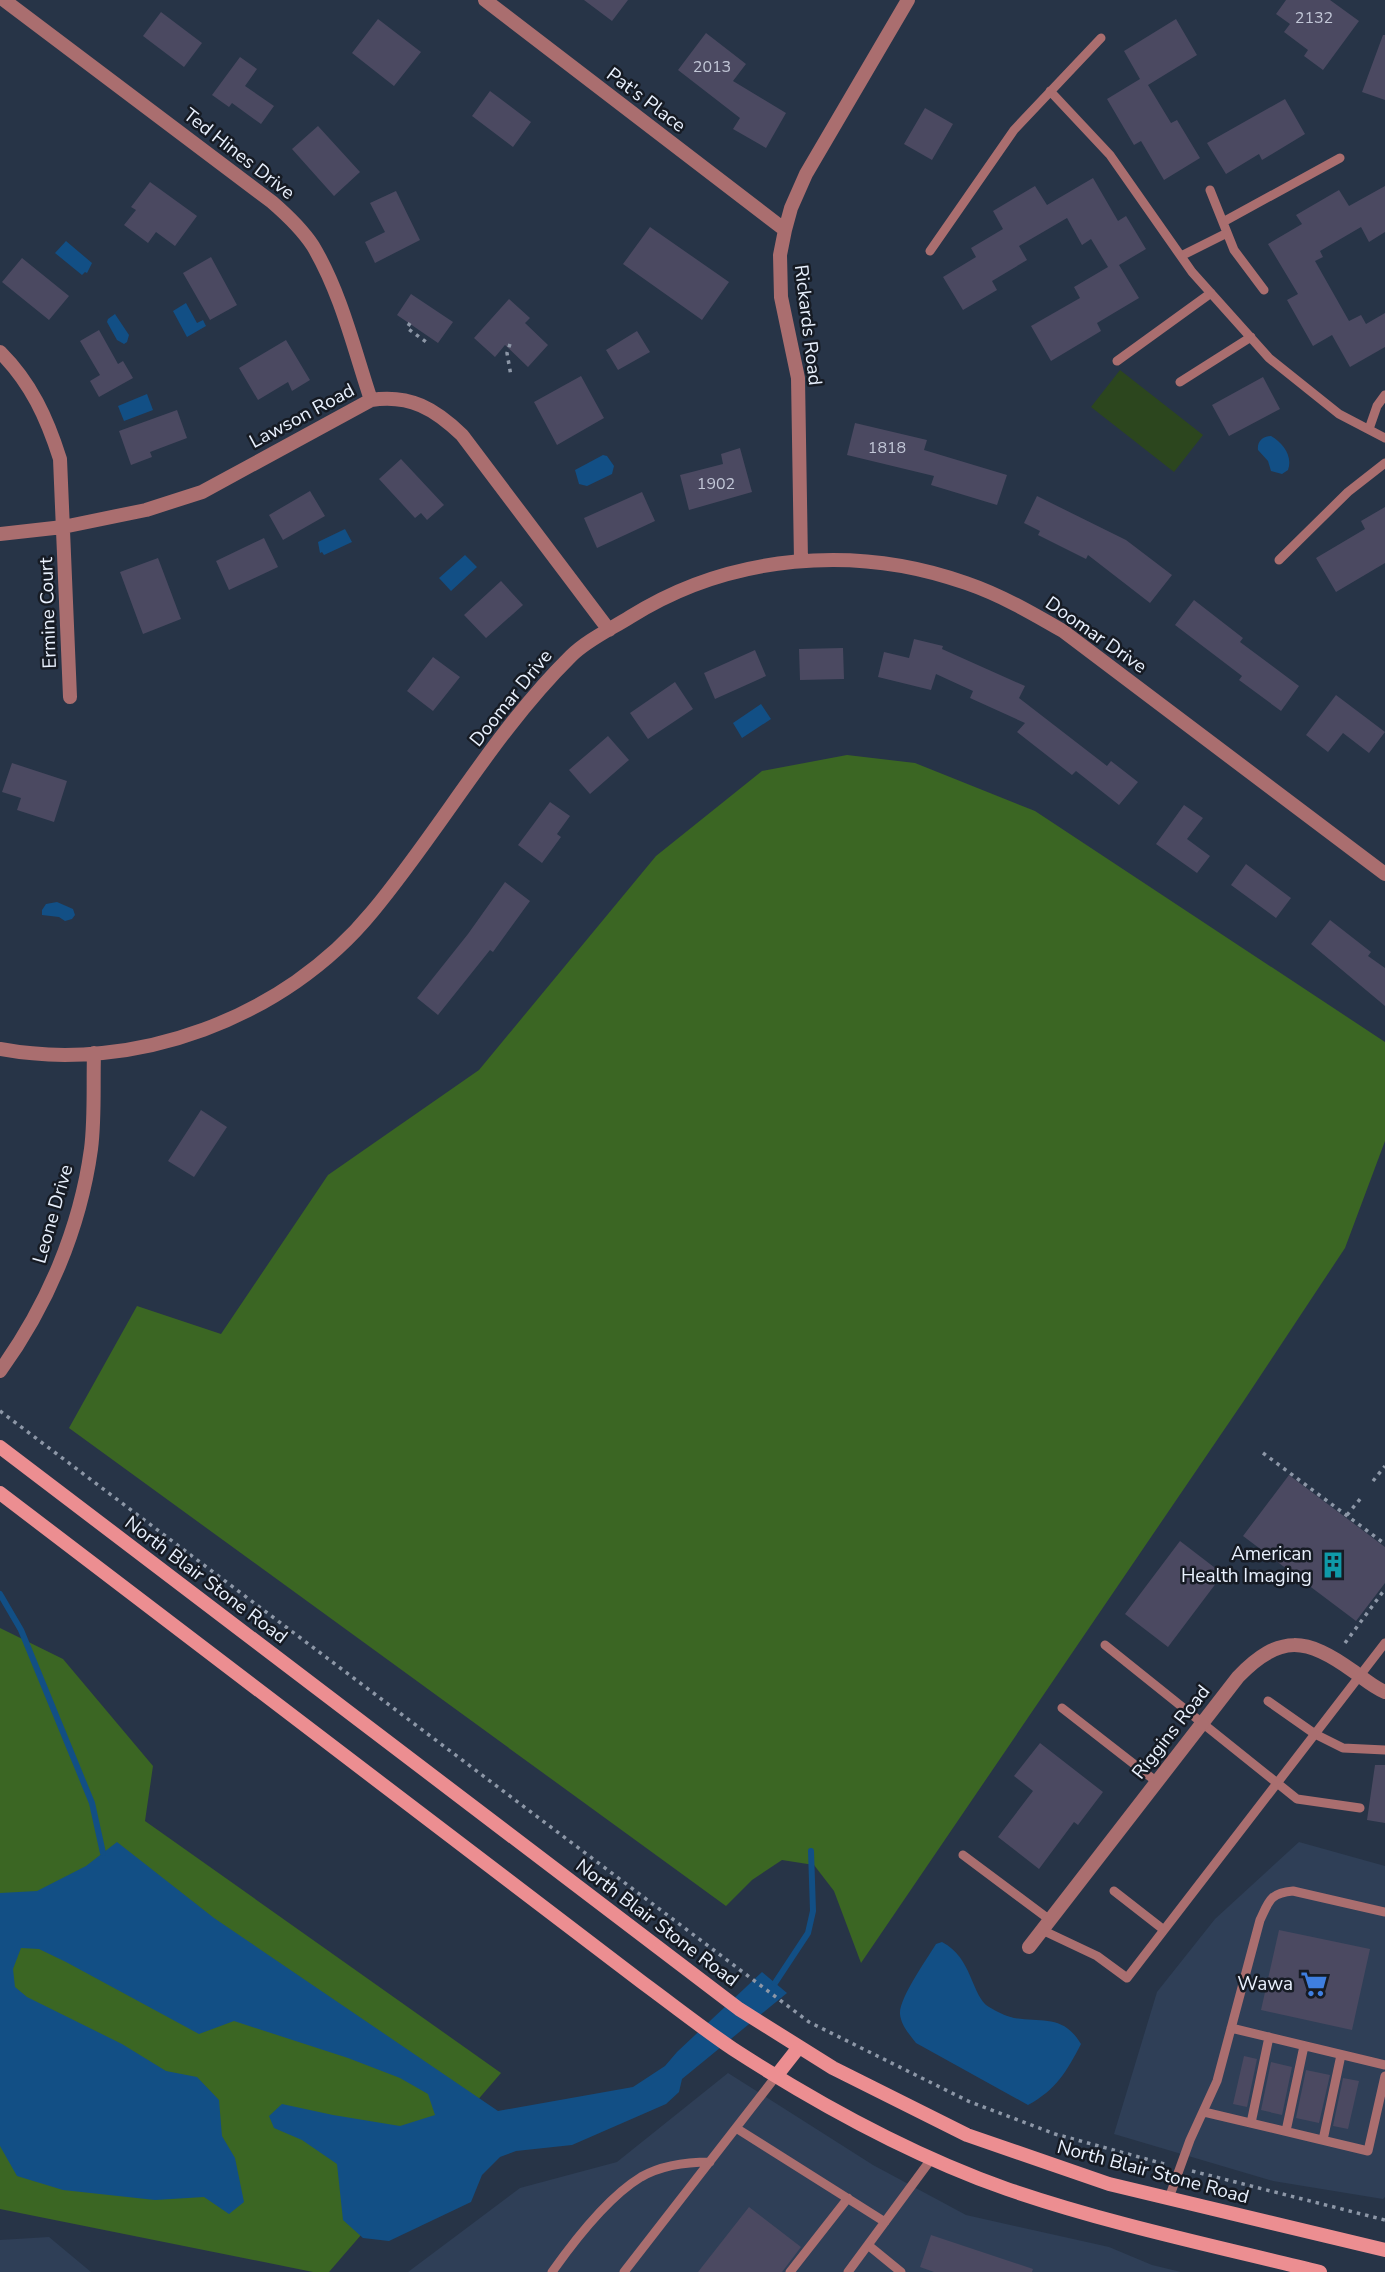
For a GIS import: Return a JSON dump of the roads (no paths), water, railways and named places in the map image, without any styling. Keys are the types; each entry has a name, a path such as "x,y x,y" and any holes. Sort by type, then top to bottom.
{"main road":[{"name":"North Blair Stone Road","path":"0,1447 739,2009 833,2068 967,2134 1110,2183 1385,2250"},
{"path":"0,1493 643,1983 732,2048 777,2075 862,2124 932,2158 1006,2188 1102,2218 1320,2272"},
{"path":"777,2075 799,2047"}],"street":[{"name":"Ted Hines Drive","path":"4,0 272,201 297,225 312,246 331,282 371,400"},
{"name":"Pat's Place","path":"485,0 785,230"},
{"name":"Rickards Road","path":"802,561 798,378 781,297 780,255 791,208 806,174 908,0"},
{"name":"Ermine Court","path":"0,352 31,389 50,429 60,459 70,698"},
{"name":"Lawson Road","path":"0,534 63,527 146,510 202,492 371,400 403,400 423,406 443,417 462,435 609,630"},
{"name":"Doomar Drive","path":"0,1049 41,1054 94,1053 156,1044 214,1025 266,1001 340,947 372,913 529,700 574,652 649,604 705,581 754,567 843,558 907,566 967,583 1013,603 1063,631 1385,874"},
{"name":"Leone Drive","path":"0,1371 35,1318 71,1234 85,1185 91,1146 94,1053"},
{"name":"Riggins Road","path":"1029,1947 1202,1724 1251,1664 1266,1653 1284,1646 1302,1645 1317,1649 1334,1657 1385,1692"}],"lane":[{"path":"930,251 1014,130 1101,38"},
{"path":"1050,91 1110,155 1181,256 1269,358 1339,414 1385,438"},
{"path":"1223,222 1340,158"},
{"path":"1209,190 1234,250 1264,290"},
{"path":"1181,256 1227,233"},
{"path":"1117,361 1211,293"},
{"path":"1180,382 1251,337"},
{"path":"1369,429 1377,406 1385,395"},
{"path":"1279,560 1348,492 1385,463"},
{"path":"963,1854 1046,1925 1127,1978 1385,1643"},
{"path":"1105,1645 1297,1799 1360,1808"},
{"path":"1269,1701 1315,1734 1343,1748 1385,1750"},
{"path":"1062,1708 1157,1782"},
{"path":"1114,1891 1164,1930"},
{"path":"1169,2198 1189,2140 1217,2081 1260,1920 1271,1898 1280,1892 1293,1891 1385,1912"},
{"path":"1231,2028 1385,2065"},
{"path":"1251,2123 1269,2037"},
{"path":"1286,2132 1304,2046"},
{"path":"1323,2140 1341,2055"},
{"path":"624,2272 777,2075"},
{"path":"1204,2112 1368,2151 1385,2076"},
{"path":"736,2128 885,2222"},
{"path":"848,2272 932,2158"},
{"path":"552,2272 608,2205 641,2178 670,2165 710,2162"},
{"path":"790,2272 848,2198"},
{"path":"868,2245 901,2272"}],"water":[{"path":"66,241 92,263 87,273 82,275 55,253"},
{"path":"186,303 197,323 203,320 206,326 187,337 173,311"},
{"path":"115,314 129,335 124,344 117,340 107,322"},
{"path":"147,394 153,410 124,421 118,406"},
{"path":"1271,436 1283,446 1288,455 1288,470 1282,474 1271,471 1268,461 1258,450 1261,440"},
{"path":"603,455 607,456 614,466 612,474 587,486 579,484 575,470"},
{"path":"345,529 352,542 324,555 320,553 318,542"},
{"path":"465,555 477,567 451,591 439,578"},
{"path":"761,704 771,719 742,738 733,723"},
{"path":"57,902 73,909 75,915 72,919 65,921 59,917 42,915 46,904"},
{"path":"117,1842 214,1918 498,2111 633,2087 665,2066 762,1972 787,1993 682,2079 679,2092 666,2104 572,2145 516,2151 500,2157 482,2175 471,2202 389,2241 363,2238 343,2220 337,2164 302,2140 274,2128 269,2116 282,2104 400,2126 435,2115 428,2094 400,2078 348,2058 234,2021 199,2034 66,1962 39,1949 21,1948 13,1969 15,1987 27,1997 122,2044 166,2071 197,2077 219,2100 222,2136 235,2158 244,2202 229,2214 204,2197 155,2200 63,2190 17,2176 0,2146 0,1893 37,1891 86,1866"},
{"path":"942,1942 960,1957 978,1994 989,2007 1014,2018 1059,2024 1074,2034 1081,2044 1060,2079 1028,2105 916,2043 904,2026 900,2014 904,1998 936,1944"}],"waterway":[{"path":"0,1594 21,1630 92,1803 103,1853"},
{"path":"775,1983 808,1933 813,1911 811,1851"}],"place":[{"name":"American Health Imaging","path":"1333,1565"},
{"name":"Wawa","path":"1314,1984"}]}
